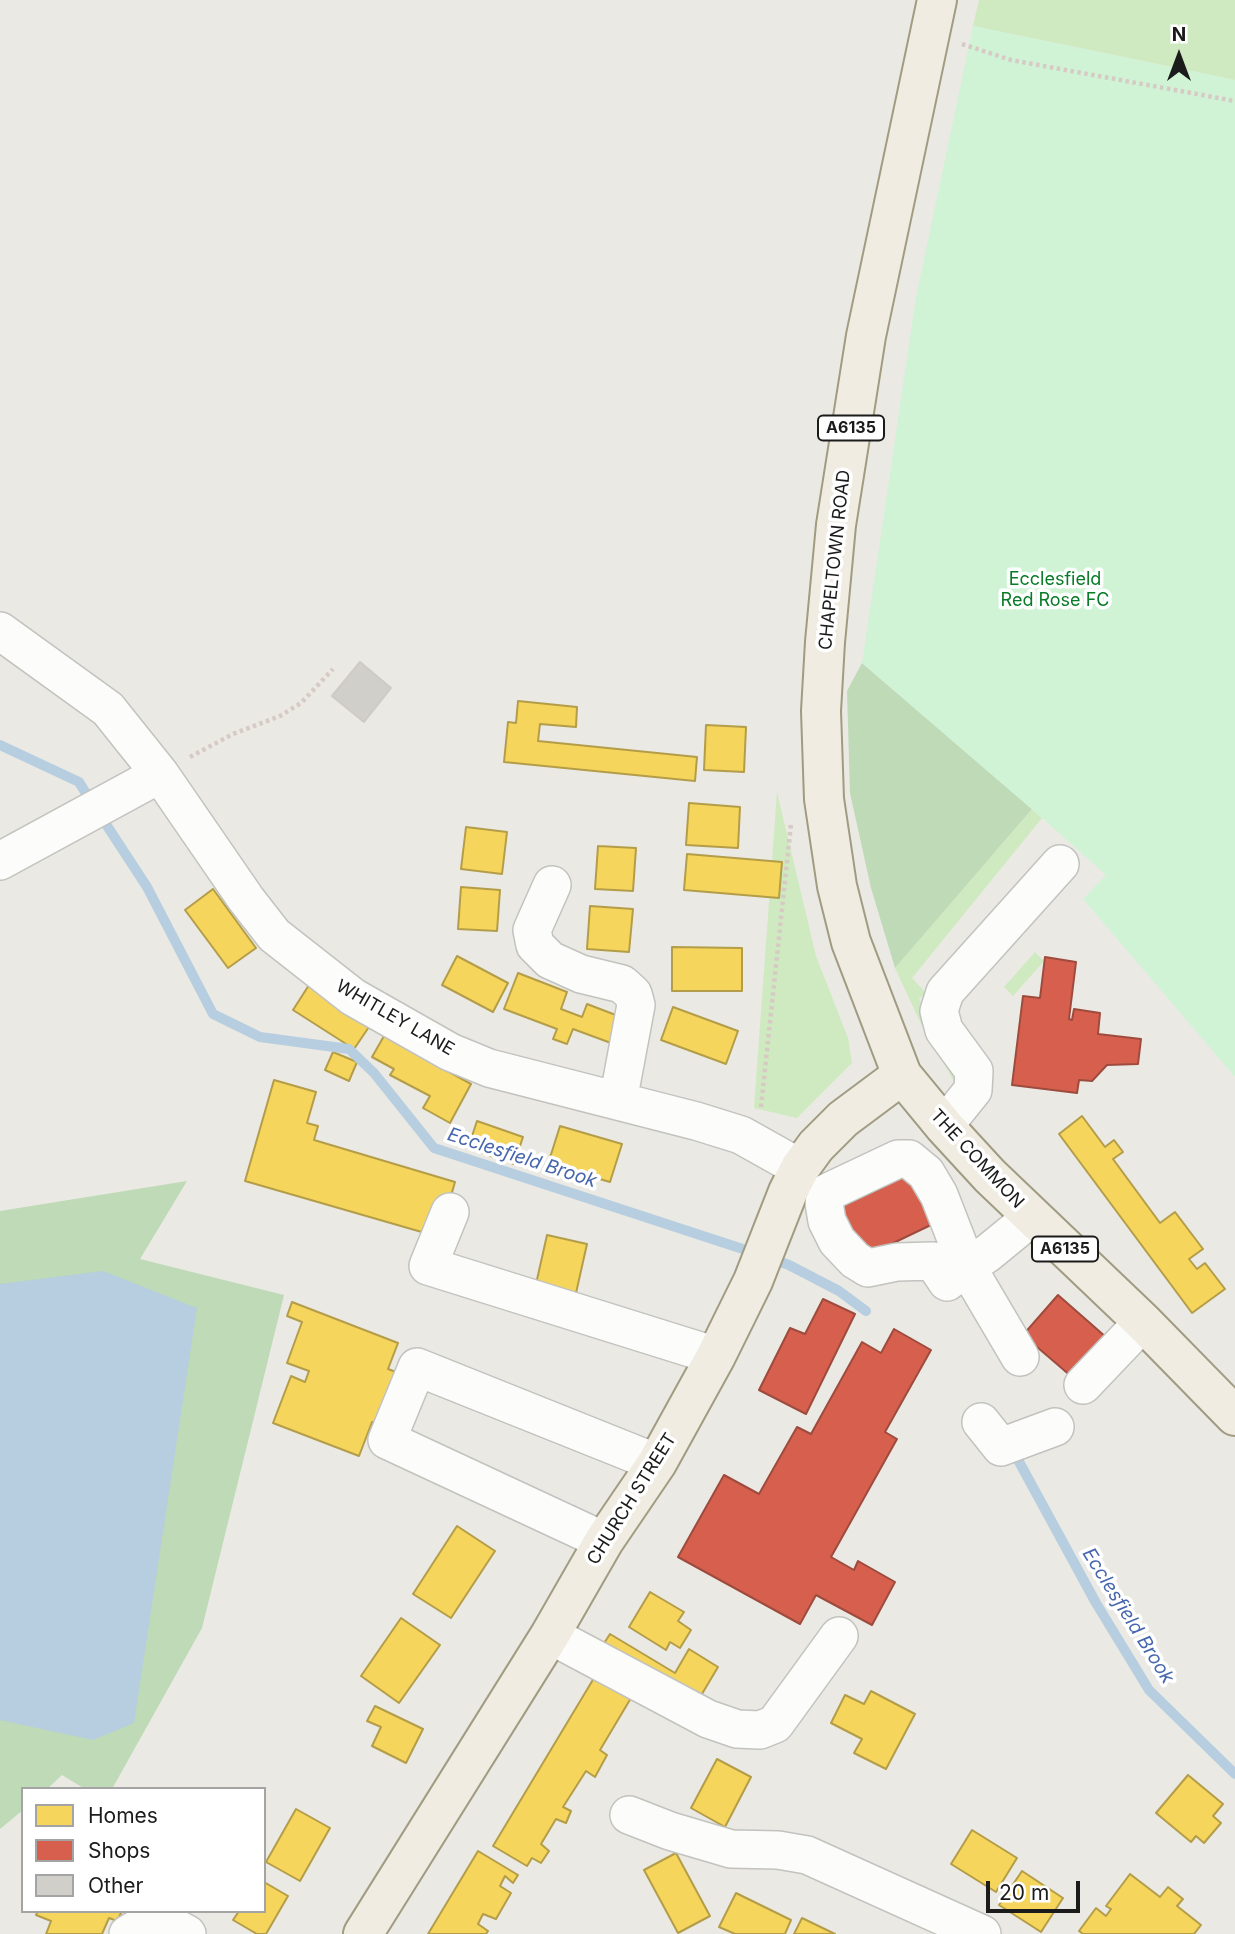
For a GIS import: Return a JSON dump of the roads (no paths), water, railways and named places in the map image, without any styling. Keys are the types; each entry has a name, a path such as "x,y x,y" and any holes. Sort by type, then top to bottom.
{"main road":[{"name":"CHAPELTOWN ROAD","path":"902,1075 851,942 837,886 824,799 821,711 836,524 866,336 933,17"},
{"name":"THE COMMON","path":"902,1075 944,1126 1032,1217 1143,1322 1235,1416"},
{"name":"CHURCH STREET","path":"363,1934 551,1635 604,1541 657,1463 716,1356 753,1281 800,1168 816,1146 843,1119 902,1075"}],"street":[{"name":"WHITLEY LANE","path":"0,631 108,709 160,774 274,935 353,997 450,1052 489,1068 741,1135 800,1168"},
{"path":"0,861 160,774"},
{"path":"944,1126 973,1090 974,1071 944,1030 939,1011 945,992 1060,864"},
{"path":"552,885 532,930 536,945 551,960 580,974 622,984 633,994 636,1005 618,1101"},
{"path":"450,1212 428,1266 716,1356"},
{"path":"1020,1357 957,1275 1032,1217"},
{"path":"1083,1385 1143,1322"},
{"path":"604,1541 387,1440 418,1367 657,1463"},
{"path":"981,1422 1001,1447 1055,1427"},
{"path":"551,1635 708,1719 737,1729 760,1730 775,1724 839,1636"},
{"path":"629,1815 670,1831 731,1849 778,1850 807,1855 982,1934"},
{"path":"128,1934 138,1928 156,1926 176,1928 187,1934"}],"water":[{"path":"103,1271 197,1308 134,1723 93,1740 0,1720 0,1284"}],"waterway":[{"name":"Ecclesfield Brook","path":"0,745 79,782 92,803"},
{"name":"Ecclesfield Brook","path":"100,815 147,887 213,1014 260,1037 349,1049 374,1073 434,1148 755,1253"},
{"name":"Ecclesfield Brook","path":"769,1258 789,1265 839,1291 866,1311"},
{"name":"Ecclesfield Brook","path":"1017,1458 1096,1603 1149,1690 1235,1774"}],"park label":[{"name":"Ecclesfield Red Rose FC","path":"1055,590"}]}
